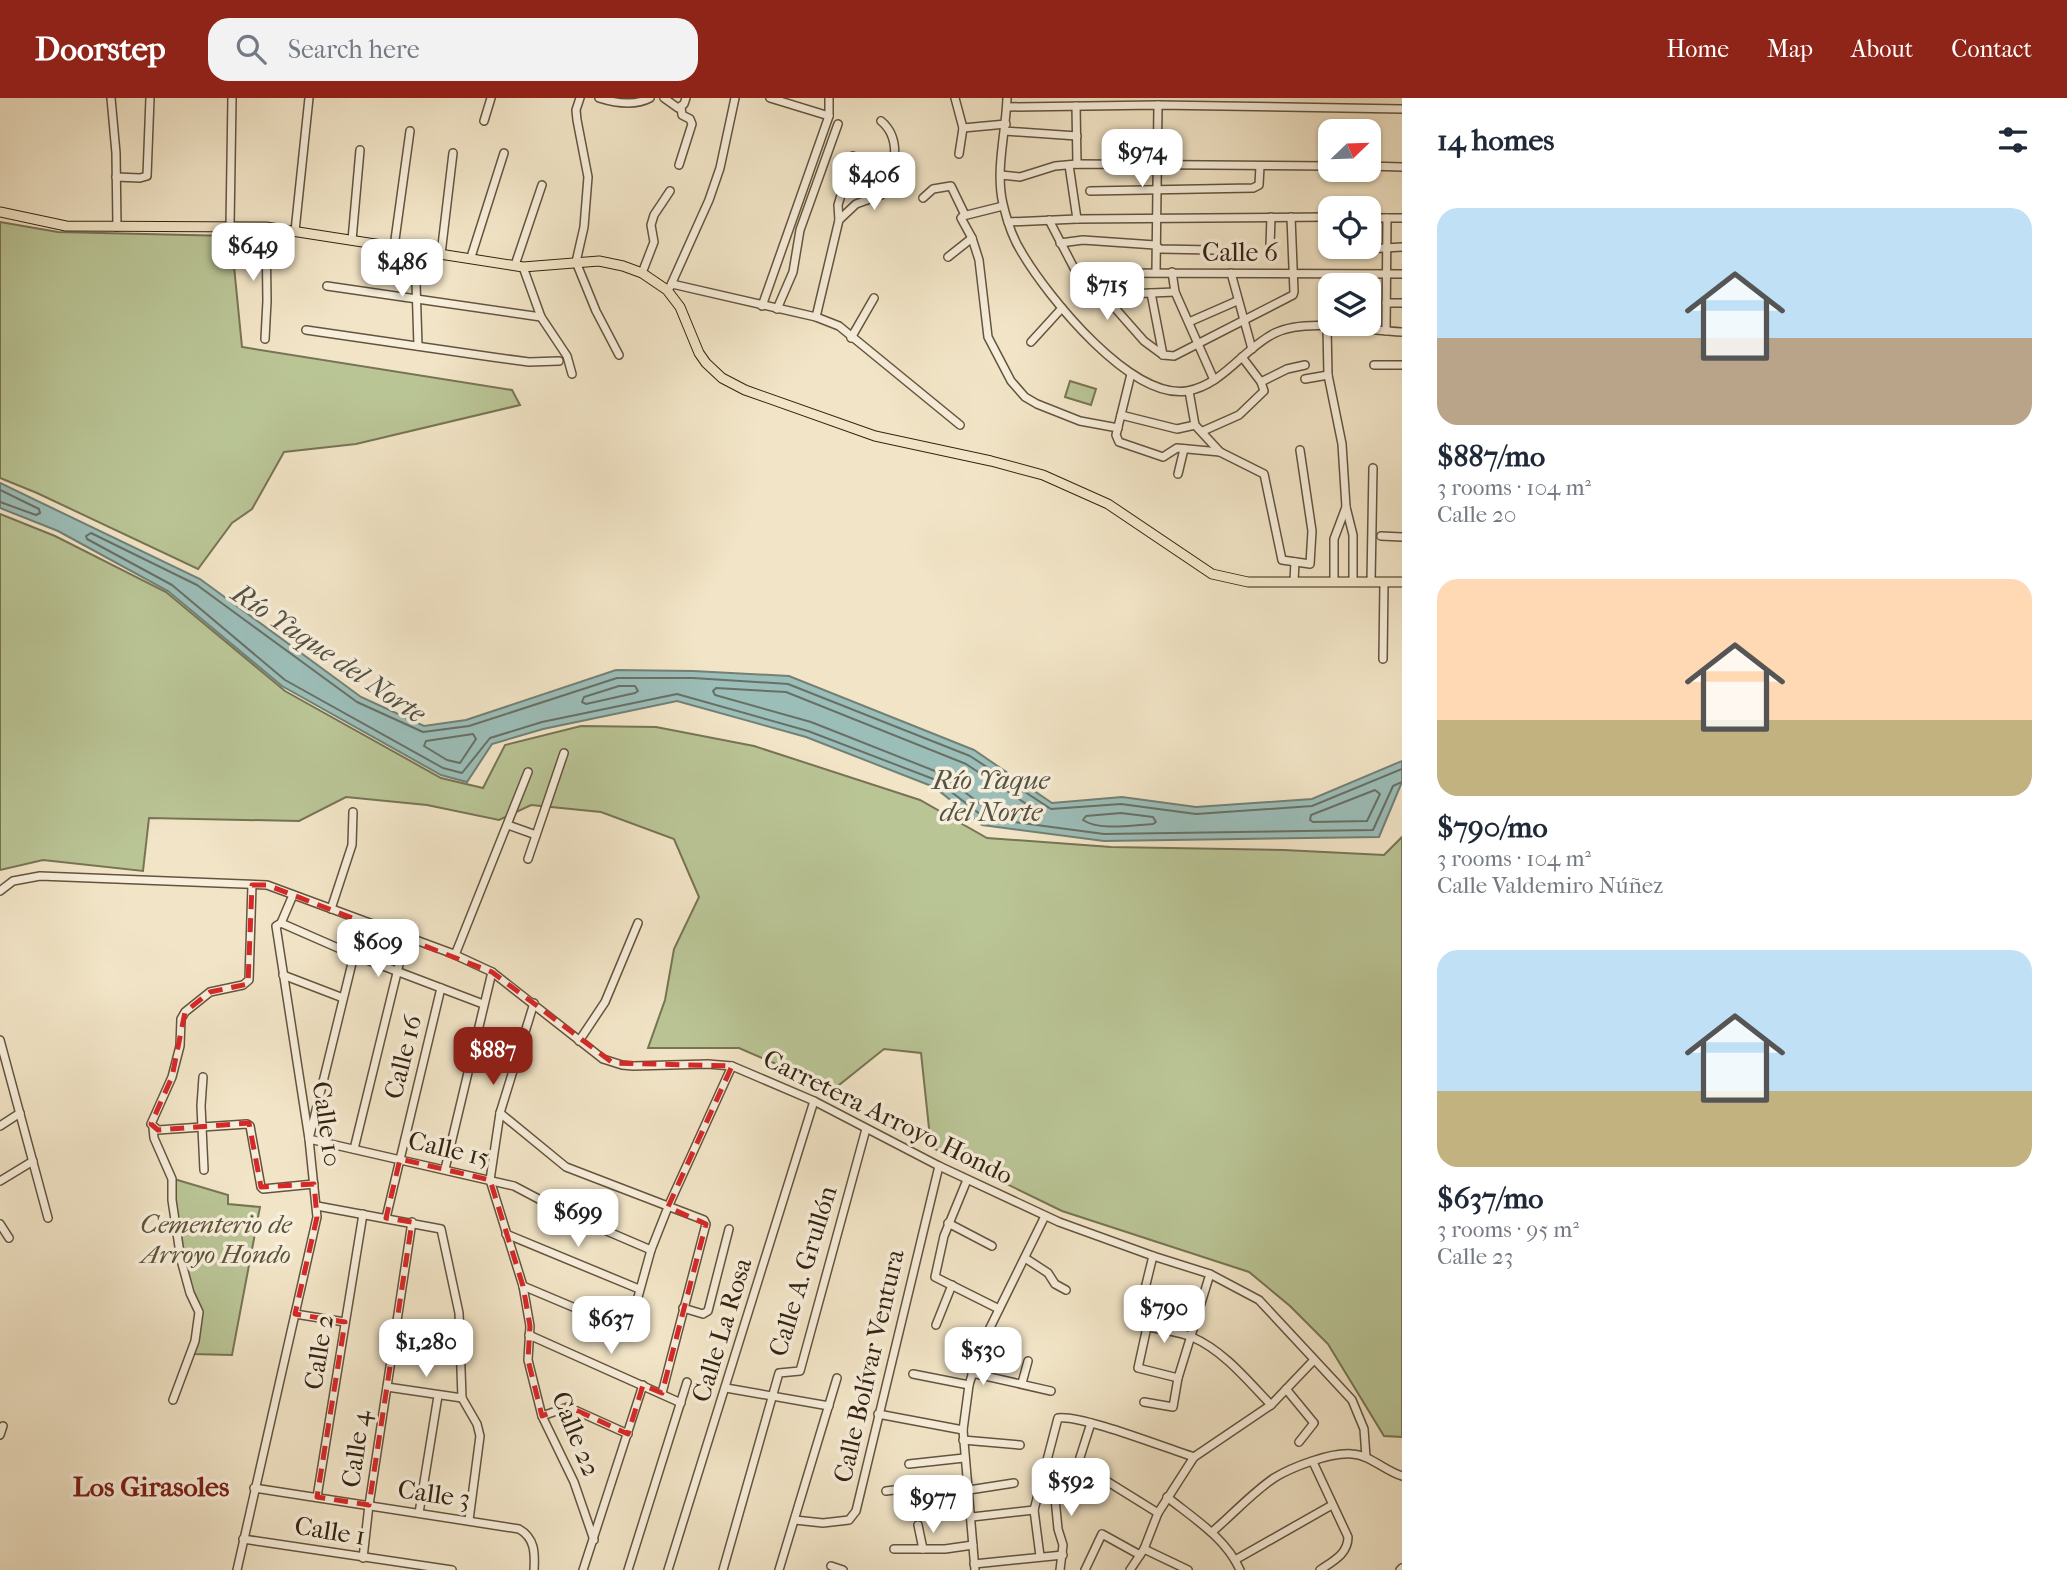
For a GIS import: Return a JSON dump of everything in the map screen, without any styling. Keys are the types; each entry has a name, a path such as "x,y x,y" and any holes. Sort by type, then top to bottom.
{"main road":[{"path":"0,212 66,226 230,226 295,231 519,266 600,261 623,266 669,287 706,363 722,378 745,390 875,436 1043,475 1108,504 1212,574 1248,582 1402,582"}],"street":[{"path":"111,98 117,227"},
{"path":"116,177 147,176 150,98"},
{"path":"230,226 232,98"},
{"path":"295,231 309,98"},
{"path":"484,121 491,98"},
{"path":"580,98 576,110 577,120 588,177 584,227 576,262 596,311 619,355"},
{"path":"599,98 611,102 625,102 650,98"},
{"path":"664,98 681,107"},
{"path":"679,165 692,124 690,119 682,115 681,107 686,98"},
{"path":"735,98 720,168 669,287 816,317 839,326 960,425"},
{"path":"770,98 829,116"},
{"path":"762,306 829,116 829,98"},
{"path":"955,98 963,128 959,154"},
{"path":"1007,98 1001,175 1003,206 1021,252 1062,308 1102,350 1131,374 1161,389 1189,391 1214,380 1270,336 1294,327 1318,327"},
{"path":"1007,107 1076,106 1101,102 1402,109"},
{"path":"1156,272 1155,164 1158,105"},
{"path":"1076,106 1077,136 1073,164 1077,219"},
{"path":"839,220 856,204 881,195 891,174 894,141 888,127 881,121"},
{"path":"777,309 793,272 800,230 838,124"},
{"path":"963,128 1005,128 1077,136"},
{"path":"394,247 410,131"},
{"path":"352,240 360,150"},
{"path":"441,254 453,153"},
{"path":"471,257 505,153"},
{"path":"816,317 839,220 838,205 853,156"},
{"path":"1001,175 1020,177 1055,166 1073,164 1318,166"},
{"path":"1090,191 1253,188 1259,185 1260,166"},
{"path":"1381,166 1402,167"},
{"path":"542,185 519,266 541,317 567,356 572,374"},
{"path":"923,198 933,189 951,186 965,215"},
{"path":"642,273 654,242 651,225 654,215 670,191"},
{"path":"1003,206 961,217 979,260 988,337 998,360 1018,390 1037,404 1080,421 1118,428"},
{"path":"1270,246 1271,217"},
{"path":"1049,220 1074,268 1093,282 1144,341 1163,355 1181,355 1293,295 1291,217"},
{"path":"1008,222 1318,217"},
{"path":"1381,218 1402,218"},
{"path":"1386,331 1387,218"},
{"path":"265,339 266,228"},
{"path":"948,257 972,238"},
{"path":"1060,243 1083,240 1155,245 1160,249 1213,250"},
{"path":"1381,248 1402,247"},
{"path":"415,251 418,346"},
{"path":"1172,272 1175,292 1214,380"},
{"name":"Calle 6","path":"1078,273 1402,274"},
{"path":"1231,273 1252,349"},
{"path":"327,286 541,317"},
{"path":"1103,295 1175,292"},
{"path":"1150,293 1163,355"},
{"path":"851,338 874,298"},
{"path":"1189,322 1237,301"},
{"path":"1386,303 1402,303"},
{"path":"1031,342 1062,308"},
{"path":"306,330 528,362 559,361"},
{"path":"1381,331 1402,332"},
{"path":"1327,336 1328,375 1342,444 1346,506 1353,535 1353,582"},
{"path":"1203,431 1238,415 1264,391 1261,382 1242,357"},
{"path":"1261,382 1287,369 1305,365"},
{"path":"1374,365 1402,365"},
{"path":"1131,374 1116,437 1119,442 1163,457 1175,448 1220,452 1264,474 1282,559 1312,562 1312,531 1300,450"},
{"path":"1305,379 1328,375"},
{"path":"1189,391 1195,425 1220,452"},
{"path":"1121,415 1177,429 1195,425"},
{"path":"1178,474 1184,449"},
{"path":"1371,582 1373,468"},
{"path":"1334,582 1334,539 1339,519 1346,506"},
{"path":"1381,536 1402,537"},
{"path":"1294,582 1295,562"},
{"path":"1383,659 1384,582"},
{"path":"528,859 564,753"},
{"path":"455,955 528,772"},
{"path":"331,909 352,845 353,812"},
{"path":"508,825 537,835"},
{"name":"Carretera Arroyo Hondo","path":"0,891 13,881 40,876 267,885 455,955 492,972 603,1059 622,1065 732,1066 814,1101 967,1180 1045,1216 1210,1274 1259,1300 1352,1401 1364,1429 1366,1457"},
{"path":"173,1400 195,1341 199,1312 184,1277 177,1239 172,1179 153,1138 151,1120 172,1077 180,1046 181,1019 210,992 243,985 249,980 252,885"},
{"path":"293,895 279,924 483,1004"},
{"path":"579,1041 605,1002 638,923"},
{"name":"Calle 10","path":"279,924 275,929 309,1139 317,1206 440,1228 459,1313 462,1398"},
{"path":"354,1149 405,936"},
{"path":"309,1139 354,955"},
{"path":"445,1169 492,972"},
{"path":"283,975 343,998"},
{"name":"Calle 16","path":"386,1218 441,988"},
{"path":"489,1180 500,1113 534,1003"},
{"path":"0,1040 48,1218"},
{"path":"523,1286 628,1329 651,1250 668,1207 732,1066"},
{"path":"0,1075 8,1070"},
{"path":"203,1077 201,1127 204,1170"},
{"name":"Calle La Rosa","path":"668,1570 814,1101"},
{"path":"500,1113 566,1167 704,1220 706,1224 662,1393"},
{"path":"0,1126 20,1114"},
{"path":"153,1128 158,1130 244,1123 250,1126 259,1184 263,1189 314,1184"},
{"name":"Calle A. Grullón","path":"723,1570 779,1373 800,1371 866,1129"},
{"name":"Calle 15","path":"309,1139 514,1186 567,1214 651,1250"},
{"path":"0,1181 33,1161"},
{"name":"Calle Bolívar Ventura","path":"795,1520 823,1523 849,1520 853,1517 939,1166"},
{"name":"Calle 22","path":"489,1180 523,1286 530,1326 528,1360 541,1416 574,1482 594,1540"},
{"path":"967,1180 948,1223 935,1277 999,1309"},
{"path":"236,1570 315,1227 317,1206"},
{"name":"Calle 2","path":"317,1497 362,1214"},
{"path":"1045,1216 980,1348 969,1385 963,1440 975,1567 1063,1555"},
{"name":"Calle 4","path":"363,1558 412,1222"},
{"path":"948,1223 992,1246"},
{"path":"0,1224 9,1238"},
{"path":"683,1308 703,1314 708,1311 729,1229"},
{"path":"506,1234 639,1289"},
{"path":"1153,1256 1138,1324 1190,1336 1233,1364 1270,1405"},
{"path":"1025,1258 1048,1273 1055,1284 1066,1290"},
{"path":"1144,1402 1173,1407 1178,1378 1210,1274"},
{"path":"936,1325 952,1285"},
{"path":"295,1314 345,1322"},
{"path":"1147,1327 1138,1368 1178,1378"},
{"path":"529,1335 681,1403"},
{"path":"1022,1383 1028,1361"},
{"path":"1130,1570 1142,1552 1167,1497 1194,1457 1270,1405 1313,1361"},
{"path":"972,1373 1051,1391"},
{"path":"913,1374 969,1385"},
{"path":"779,1570 837,1378"},
{"path":"628,1570 687,1382"},
{"path":"583,1570 643,1385"},
{"path":"387,1387 462,1398 477,1424 480,1436 469,1520"},
{"path":"726,1388 829,1406"},
{"path":"1286,1389 1314,1423 1299,1442"},
{"path":"419,1513 438,1396"},
{"path":"541,1416 568,1407 628,1434"},
{"path":"878,1414 963,1430"},
{"path":"1041,1556 1034,1510 1058,1418 1069,1417 1091,1423 1194,1457"},
{"path":"1075,1473 1091,1423"},
{"path":"0,1435 3,1426"},
{"path":"963,1440 1020,1446"},
{"path":"1212,1532 1275,1478 1327,1457 1352,1454 1366,1457 1402,1476"},
{"path":"909,1464 964,1458"},
{"path":"1313,1462 1348,1536 1344,1552 1320,1570"},
{"path":"1092,1472 1158,1513"},
{"path":"1042,1479 1051,1486 1055,1498 1063,1555 1060,1570"},
{"path":"886,1492 968,1481"},
{"path":"969,1490 1014,1483"},
{"name":"Calle 3","path":"254,1488 519,1529 526,1534 535,1552 534,1570"},
{"path":"1167,1497 1212,1532 1236,1560 1240,1570"},
{"path":"1236,1560 1332,1505"},
{"path":"972,1517 1034,1510"},
{"path":"918,1525 923,1549"},
{"path":"1085,1570 1102,1534 1171,1566 1188,1570"},
{"name":"Calle 1","path":"243,1538 452,1570"},
{"path":"894,1549 945,1549 973,1545"},
{"path":"831,1566 844,1570"}],"highlighted area":[{"path":"252,885 267,885 492,972 613,1063 732,1066 668,1207 706,1224 662,1393 643,1385 628,1434 567,1406 542,1416 528,1360 530,1326 523,1286 490,1180 400,1159 386,1218 412,1222 369,1505 317,1497 345,1322 295,1314 317,1217 314,1184 261,1187 249,1123 158,1130 151,1124 172,1077 185,1012 210,992 248,984"}],"green space":[{"path":"0,222 58,232 231,236 242,347 512,390 520,405 356,444 284,452 252,509 232,523 198,569 0,478"},
{"path":"1070,381 1096,389 1091,405 1065,397"},
{"path":"0,514 55,536 166,592 285,691 441,778 483,788 505,745 581,726 656,727 754,746 920,800 987,838 1111,847 1384,855 1402,837 1402,1437 1384,1436 1328,1344 1290,1306 1249,1272 1062,1211 931,1147 921,1053 884,1049 834,1089 739,1048 648,1048 665,1000 674,949 699,897 674,839 601,812 531,805 499,820 427,805 346,797 299,821 149,818 143,871 43,860 0,870"},
{"name":"Cementerio de Arroyo Hondo","path":"174,1179 228,1195 228,1204 260,1207 232,1355 192,1354 201,1313 178,1239"}],"water":[{"name":"Río Yaque del Norte","path":"0,483 200,579 361,697 424,726 466,720 616,670 789,676 974,750 1052,803 1122,797 1196,807 1312,799 1402,761 1402,782 1379,837 1104,841 982,825 934,787 806,737 677,701 543,729 492,744 467,782 441,775 282,686 168,591 58,531 0,508"}],"district":[{"name":"Los Girasoles","path":"151,1486"}]}
